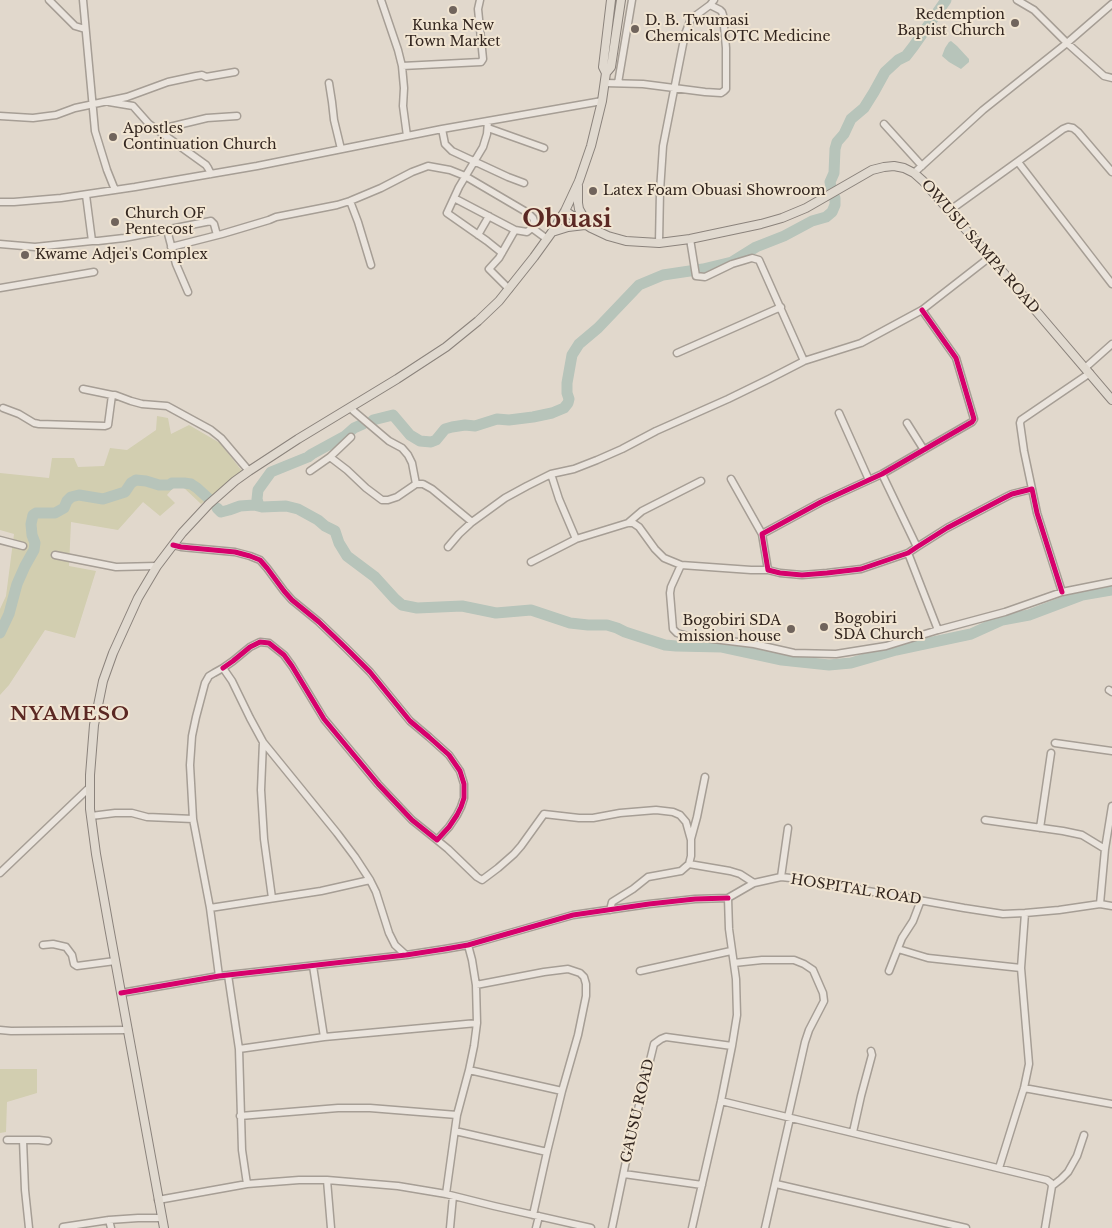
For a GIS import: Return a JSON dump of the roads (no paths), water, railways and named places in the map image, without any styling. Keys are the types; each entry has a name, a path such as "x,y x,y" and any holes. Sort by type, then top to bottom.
{"main road":[{"path":"164,1228 96,854 91,816 91,753 94,725 103,681 119,638 138,598 173,544 203,509 249,471 398,379 446,347 478,321 498,301 550,235 565,211 579,181 591,146 605,82 606,73 603,67 611,0"},
{"path":"606,73 611,67 621,0"},
{"name":"OWUSU SAMPA ROAD","path":"565,211 588,227 608,236 626,241 659,244 690,240 782,218 806,208 872,170 894,166 904,168 924,181 1112,400"},
{"path":"550,235 568,227 588,227 578,209 579,181"}],"street":[{"path":"50,0 75,26 85,29"},
{"path":"83,0 97,137 108,173 116,190"},
{"path":"381,0 402,66 403,106 407,136"},
{"path":"402,66 481,62 483,59 478,9 480,0"},
{"path":"618,83 632,0"},
{"path":"1017,0 1034,10 1104,76 1112,78"},
{"path":"605,82 674,88 705,92 722,93 726,89 726,48 722,12 712,3 694,16 689,23 674,88 663,146 659,244"},
{"path":"914,173 983,110 1067,43 1112,4"},
{"path":"0,116 32,118 56,115 75,108 140,93 168,82 202,75 206,77 236,72"},
{"path":"329,83 334,120 341,149"},
{"path":"107,101 133,106 149,124 202,162 211,174"},
{"path":"0,202 86,195 116,190 211,174 442,129 488,124 602,101"},
{"path":"157,130 207,118 237,116"},
{"path":"488,124 544,148"},
{"path":"488,124 483,146 446,213 502,253"},
{"path":"884,124 922,166"},
{"path":"949,211 1068,127 1078,132 1112,172"},
{"path":"442,129 445,144 452,151 524,183"},
{"path":"1018,162 1112,284"},
{"path":"171,247 276,217 350,201 428,166 450,170 466,176 528,212 534,221 532,228 527,232 515,230 454,198"},
{"path":"86,195 92,241"},
{"path":"350,201 371,265"},
{"path":"478,235 489,216"},
{"path":"0,244 35,247 108,240 211,221 214,224 217,235"},
{"path":"532,228 550,235"},
{"path":"167,230 176,264 188,292"},
{"path":"509,289 489,269 502,253 515,230"},
{"path":"690,240 696,276 705,276 732,264 754,258 759,260 804,361"},
{"path":"448,547 472,522 505,498 551,474 598,460 656,431 769,380 804,361 861,343 922,310 990,257"},
{"path":"0,288 94,272"},
{"path":"677,353 781,308"},
{"path":"762,534 821,502 882,474 972,422 974,419 956,358 922,310"},
{"path":"1062,592 1037,513 1020,423 1021,420 1087,370 1112,344"},
{"path":"83,389 115,394 142,404 167,406 211,430 221,438 249,471"},
{"path":"3,408 39,424 105,426 108,425 112,395"},
{"path":"350,408 390,441 402,448 412,463 416,484"},
{"path":"839,413 869,480"},
{"path":"906,423 924,450"},
{"path":"310,471 330,457 351,437"},
{"path":"330,457 382,500 397,497 416,484 423,484 432,489 472,522"},
{"path":"551,474 559,499 576,539"},
{"path":"882,474 916,547"},
{"path":"731,479 762,534 768,570"},
{"path":"530,562 576,539 628,522 642,511 700,481"},
{"path":"628,522 639,527 664,558 681,565 802,574 844,572 861,570 908,553 947,528 1004,498 1032,489"},
{"path":"0,540 23,546"},
{"path":"173,544 181,547 235,552 260,560 292,600 370,672 410,721 429,736 448,756 460,771 464,784 464,798 462,807 457,815 437,840"},
{"path":"908,553 938,630"},
{"path":"55,555 116,567 157,566"},
{"path":"681,565 670,593 673,630 688,636 754,644 794,653 836,654 886,646 1005,612 1062,592 1112,582"},
{"path":"219,976 210,908 193,818 190,765 194,726 205,683 210,676 260,642 269,643 284,655 324,719 378,784 412,820 448,848 482,880 514,854 544,814 593,818 646,811 673,812 680,815 686,822 691,840 692,856 689,864 681,871 648,878 633,890 612,902 610,910"},
{"path":"223,668 232,681 263,742 336,833 370,880 376,892 389,933 395,945 406,955"},
{"path":"263,742 261,790 264,839 272,898"},
{"path":"1055,743 1112,751"},
{"path":"1040,828 1051,753"},
{"path":"691,840 705,777"},
{"path":"0,873 90,787"},
{"path":"1100,904 1105,849 1112,806"},
{"path":"91,816 115,813 147,817 193,818"},
{"path":"985,820 1082,835 1105,849"},
{"path":"780,877 788,828"},
{"path":"689,864 730,871 740,874 754,883"},
{"name":"HOSPITAL ROAD","path":"728,898 754,883 780,877 1003,914 1059,910 1100,904 1112,906"},
{"path":"210,908 321,891 370,880"},
{"path":"121,993 219,976 406,955 468,945 573,915 695,899 728,898 731,951 736,979 737,1015 722,1101 692,1228"},
{"path":"889,971 902,938 913,921 921,900"},
{"path":"999,1168 1024,1088 1029,1064 1021,968 1025,913"},
{"path":"43,945 53,944 66,948 72,955 74,964 77,966 115,961"},
{"path":"450,1228 450,1195 457,1115 469,1070 477,1023 476,985 468,945"},
{"path":"898,949 928,958 1021,968"},
{"path":"640,971 731,951"},
{"path":"734,963 762,960 794,960 804,964 813,970 823,993 824,1001 805,1042 776,1184 765,1228"},
{"path":"313,966 324,1037"},
{"path":"476,985 562,969 580,972 586,984 586,996 578,1035 547,1152 536,1216 536,1228"},
{"path":"228,975 239,1049 242,1150 247,1184"},
{"path":"239,1049 324,1037 477,1023"},
{"path":"0,1030 128,1030"},
{"name":"GAUSU ROAD","path":"612,1228 630,1142 654,1044 661,1038 666,1038 732,1046"},
{"path":"853,1132 872,1051"},
{"path":"469,1070 562,1091"},
{"path":"1024,1088 1112,1104"},
{"path":"722,1101 1047,1180 1052,1186"},
{"path":"240,1116 338,1108 370,1108 457,1115"},
{"path":"455,1131 547,1152"},
{"path":"1045,1228 1052,1186 1064,1176 1078,1156 1084,1136"},
{"path":"7,1140 48,1141"},
{"path":"23,1140 29,1228"},
{"path":"624,1174 702,1185"},
{"path":"158,1200 247,1184 327,1180 398,1186 450,1195 591,1228"},
{"path":"327,1180 331,1228"},
{"path":"776,1184 966,1228"},
{"path":"63,1227 109,1220 162,1218"},
{"path":"109,1220 111,1228"}],"waterway":[{"path":"831,187 830,182 834,173 837,142 844,134 851,119 864,108 885,72 898,60 906,56 946,0"},
{"path":"373,420 393,415 410,435 420,441 431,442 436,440 445,429 452,427 475,426 497,419 509,420 533,417 564,408 569,399 567,383 572,355 579,344 598,328 639,285 663,275 703,269 732,262 756,247 784,236 812,221 826,217 832,212 835,198"},
{"path":"259,506 257,499 258,490 271,472 308,457 363,424"},
{"path":"0,633 9,614 17,584 34,550 35,543 31,524 33,515 36,513 55,513 64,508 71,497 79,495 103,499 125,492 131,483 136,480 159,485 169,485 172,483 191,484 208,498"},
{"path":"217,508 221,512 240,506 254,505 262,507 286,506 298,509 335,531 339,543 347,556 375,577 402,605 417,608 462,606 496,613 531,610 570,623 607,625 665,645 722,647 782,660 829,665 851,663 896,650 971,634 1002,620 1029,615 1082,595 1112,590"}],"place":[{"name":"Kunka New Town Market","path":"453,10"},
{"name":"Redemption Baptist Church","path":"1015,23"},
{"name":"D. B. Twumasi Chemicals OTC Medicine","path":"635,29"},
{"name":"Apostles Continuation Church","path":"113,137"},
{"name":"Latex Foam Obuasi Showroom","path":"593,191"},
{"name":"Church OF Pentecost","path":"115,222"},
{"name":"Kwame Adjei's Complex","path":"25,255"},
{"name":"Bogobiri SDA Church","path":"824,627"},
{"name":"Bogobiri SDA mission house","path":"791,629"}],"district":[{"name":"Obuasi","path":"567,220"},
{"name":"NYAMESO","path":"70,715"}]}
